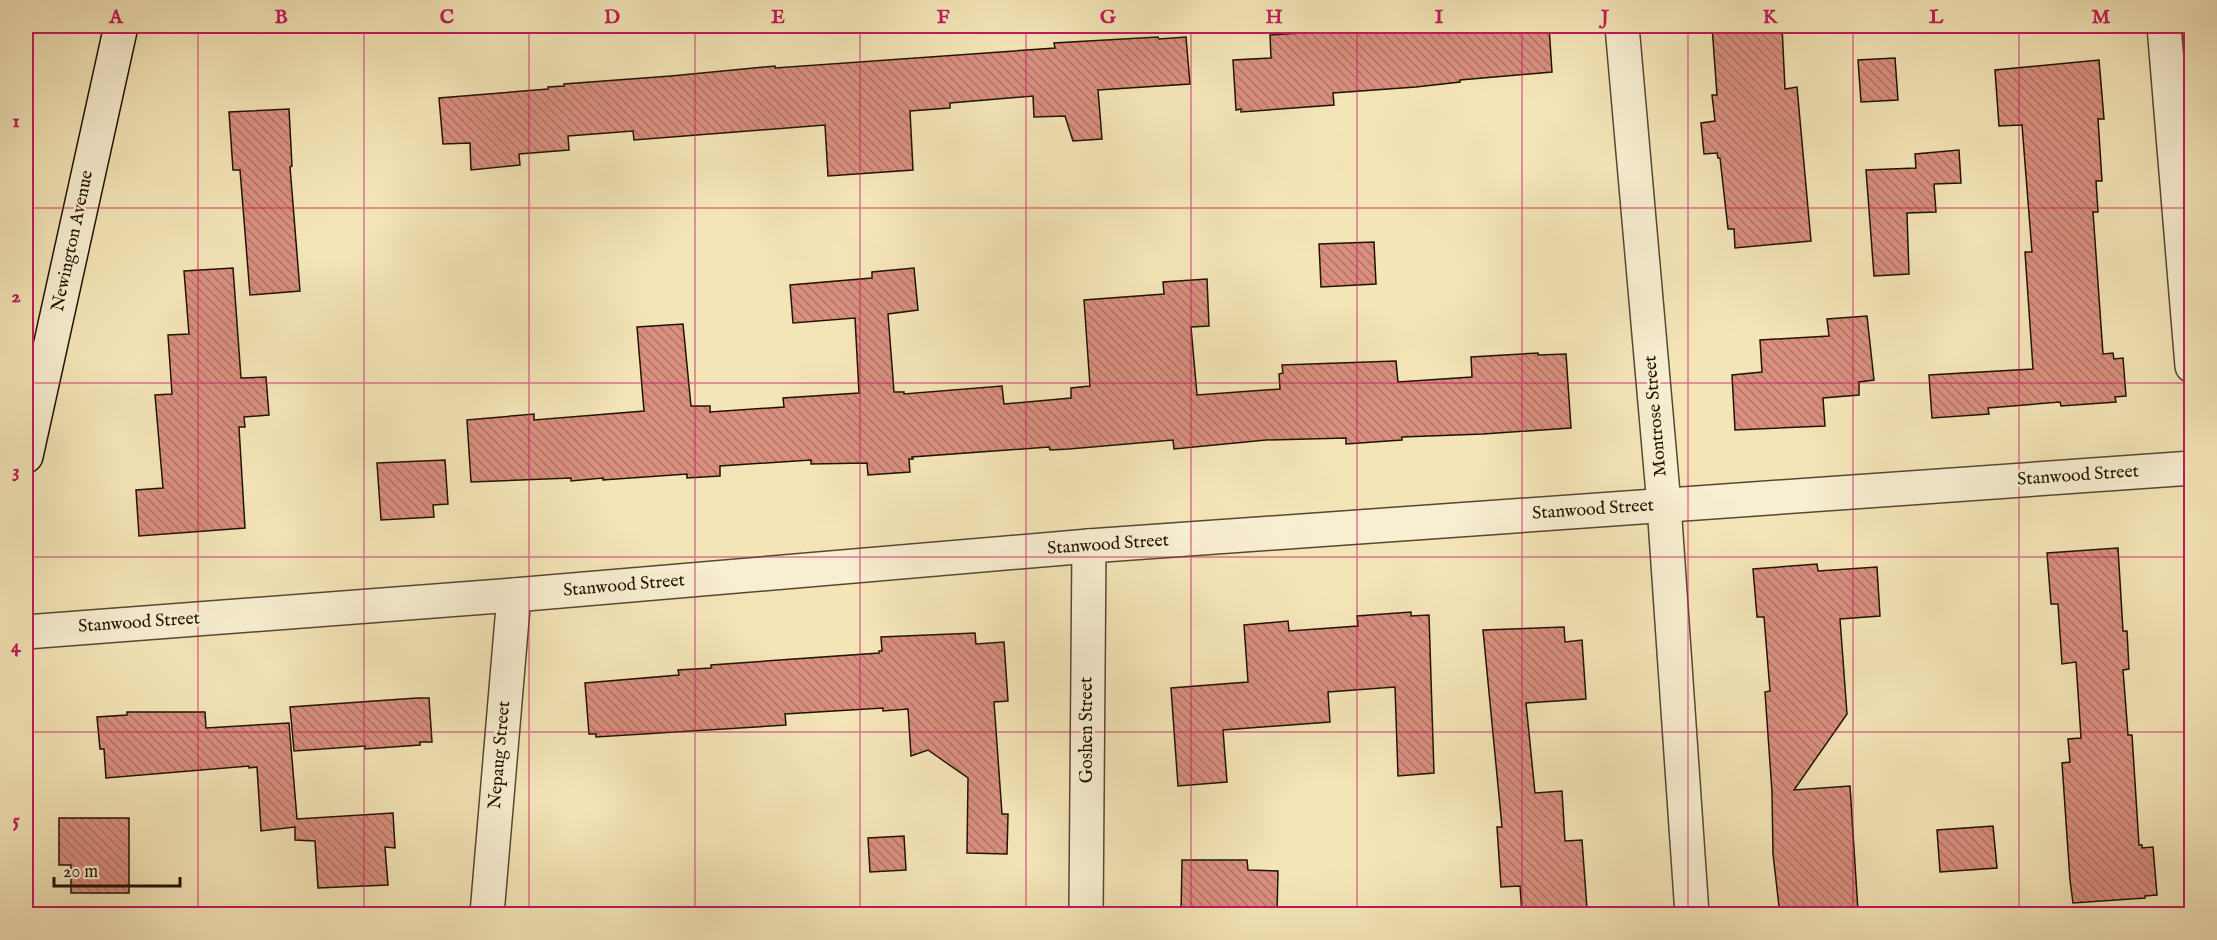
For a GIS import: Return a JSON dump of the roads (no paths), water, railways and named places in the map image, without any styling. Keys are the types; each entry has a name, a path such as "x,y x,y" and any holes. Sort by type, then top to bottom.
{"street":[{"name":"Newington Avenue","path":"26,456 121,26"},
{"name":"Montrose Street","path":"1622,26 1664,504 1692,915"},
{"path":"2164,26 2192,366"},
{"name":"Stanwood Street","path":"26,632 514,595 1089,546 2192,468"},
{"name":"Goshen Street","path":"1086,915 1089,546"},
{"name":"Nepaug Street","path":"487,915 514,595"}]}
